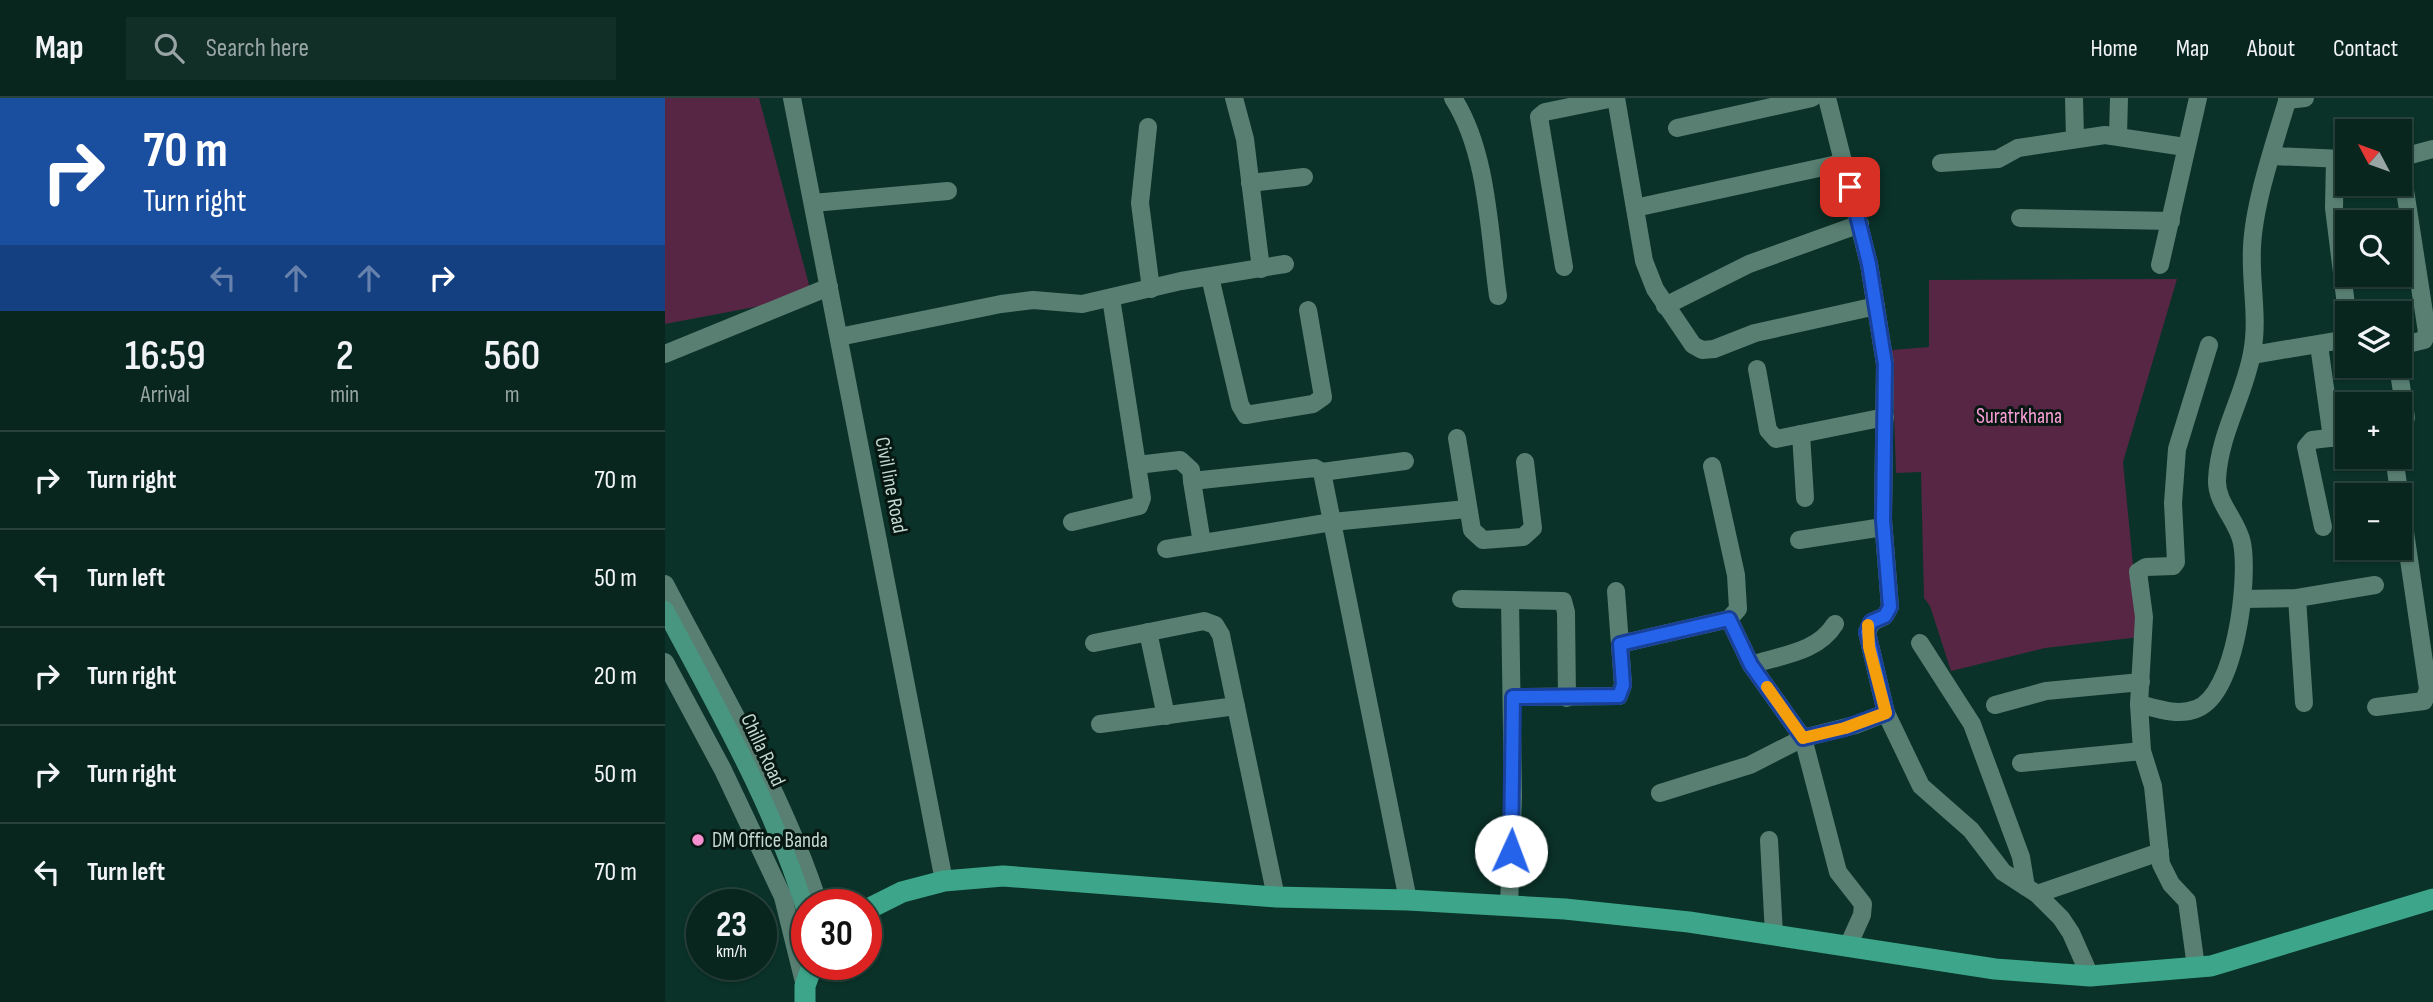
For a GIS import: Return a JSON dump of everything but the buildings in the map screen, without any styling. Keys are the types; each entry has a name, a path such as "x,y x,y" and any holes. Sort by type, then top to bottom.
{"highway":[{"path":"882,902 902,892 944,881 1003,876 1276,897 1509,906 1689,922 1969,966 2090,976 2225,962 2433,899"}],"main road":[{"name":"Chilla Road","path":"665,610 722,718 775,829 799,889"}],"street":[{"name":"Civil line Road","path":"792,98 944,881"},
{"path":"1234,98 1245,139 1261,269"},
{"path":"1453,98 1471,132 1477,157 1498,296"},
{"path":"1564,267 1539,117 1545,113 1615,98 1644,261 1665,306 1685,335 1702,350 1714,349 1755,333 1877,306"},
{"path":"1677,128 1812,98"},
{"path":"1827,98 1860,224 1877,306 1885,364 1884,527 1890,607 1885,616 1871,622 1867,632 1886,713 1921,786 1971,830 2003,872 2032,891 2071,933 2090,976"},
{"path":"2074,98 2075,137"},
{"path":"2118,135 2119,98"},
{"path":"2160,265 2198,98"},
{"path":"2140,704 2177,712 2197,709 2207,704 2224,675 2243,599 2243,545 2239,530 2220,497 2217,482 2226,427 2252,355 2255,325 2252,246 2271,156 2293,99"},
{"path":"1148,127 1140,203 1151,289"},
{"path":"1941,163 1998,159 2011,149 2075,137 2118,135 2185,147"},
{"path":"2412,155 2433,149"},
{"path":"2271,156 2335,159"},
{"path":"1635,208 1842,163"},
{"path":"1250,183 1304,177"},
{"path":"813,203 948,191"},
{"path":"2336,196 2334,208 2346,301"},
{"path":"2407,196 2430,316 2424,340 2412,343"},
{"path":"2020,218 2171,221"},
{"path":"1665,306 1749,264 1860,224"},
{"path":"839,337 1002,304 1033,300 1082,304 1285,264"},
{"path":"1210,277 1240,405 1246,415 1313,404 1323,397 1308,310"},
{"path":"665,354 829,287"},
{"path":"1072,522 1139,506 1142,498 1111,298"},
{"path":"2252,355 2335,342"},
{"path":"2196,967 2187,901 2165,875 2153,786 2142,751 2140,704 2144,617 2138,572 2146,567 2173,566 2175,562 2173,503 2177,449 2209,345"},
{"path":"2319,345 2335,419"},
{"path":"1757,369 1771,436 1776,439 1885,416"},
{"path":"1801,434 1805,498"},
{"path":"2323,527 2306,447 2312,440 2335,437"},
{"path":"1457,438 1472,530 1483,540 1523,537 1530,533 1533,520 1525,462"},
{"path":"1137,465 1180,460 1191,470 1202,542"},
{"path":"1192,481 1315,468 1322,472 1405,461"},
{"path":"1620,644 1729,619 1738,609 1736,575 1712,466"},
{"path":"2376,707 2417,704 2424,701 2428,689 2396,469"},
{"path":"1322,472 1408,900"},
{"path":"1166,549 1332,522 1467,509"},
{"path":"1799,540 1884,527"},
{"path":"665,584 767,781 814,889"},
{"path":"2243,599 2297,598 2375,585"},
{"path":"1513,697 1619,696 1623,685 1616,591"},
{"path":"2297,598 2304,703"},
{"path":"1461,599 1557,600 1566,605 1567,698"},
{"path":"1509,906 1513,697 1510,600"},
{"path":"1729,619 1751,665 1803,738 1838,872 1863,904 1862,915 1848,946"},
{"path":"1094,643 1205,621 1215,625 1221,635 1276,897"},
{"path":"1751,665 1812,647 1823,641 1835,624"},
{"path":"1147,632 1166,716"},
{"path":"1920,643 1972,724 2032,891"},
{"path":"665,662 723,770 783,897 810,982"},
{"path":"1995,705 2046,691 2141,682"},
{"path":"1100,724 1236,706"},
{"path":"1660,793 1750,765 1803,738 1845,728 1886,713"},
{"path":"2021,762 2142,751"},
{"path":"1769,839 1774,935"},
{"path":"2032,891 2160,852"}],"green space":[{"path":"665,98 759,98 812,296 665,324"},
{"name":"Suratrkhana","path":"2177,279 2123,462 2140,637 2045,648 1951,671 1930,606 1924,598 1921,472 1896,473 1892,350 1929,347 1929,280"}],"slow traffic":[{"path":"1767,687 1803,738 1855,725 1886,713 1869,647 1868,625"}],"place":[{"name":"DM Office Banda","path":"698,840"}],"route":[{"path":"1511,851 1513,697 1619,696 1623,685 1620,644 1647,640 1670,631 1729,619 1751,665 1803,738 1855,725 1886,713 1867,632 1867,626 1885,616 1890,607 1883,520 1885,364 1869,264 1850,187"}]}
